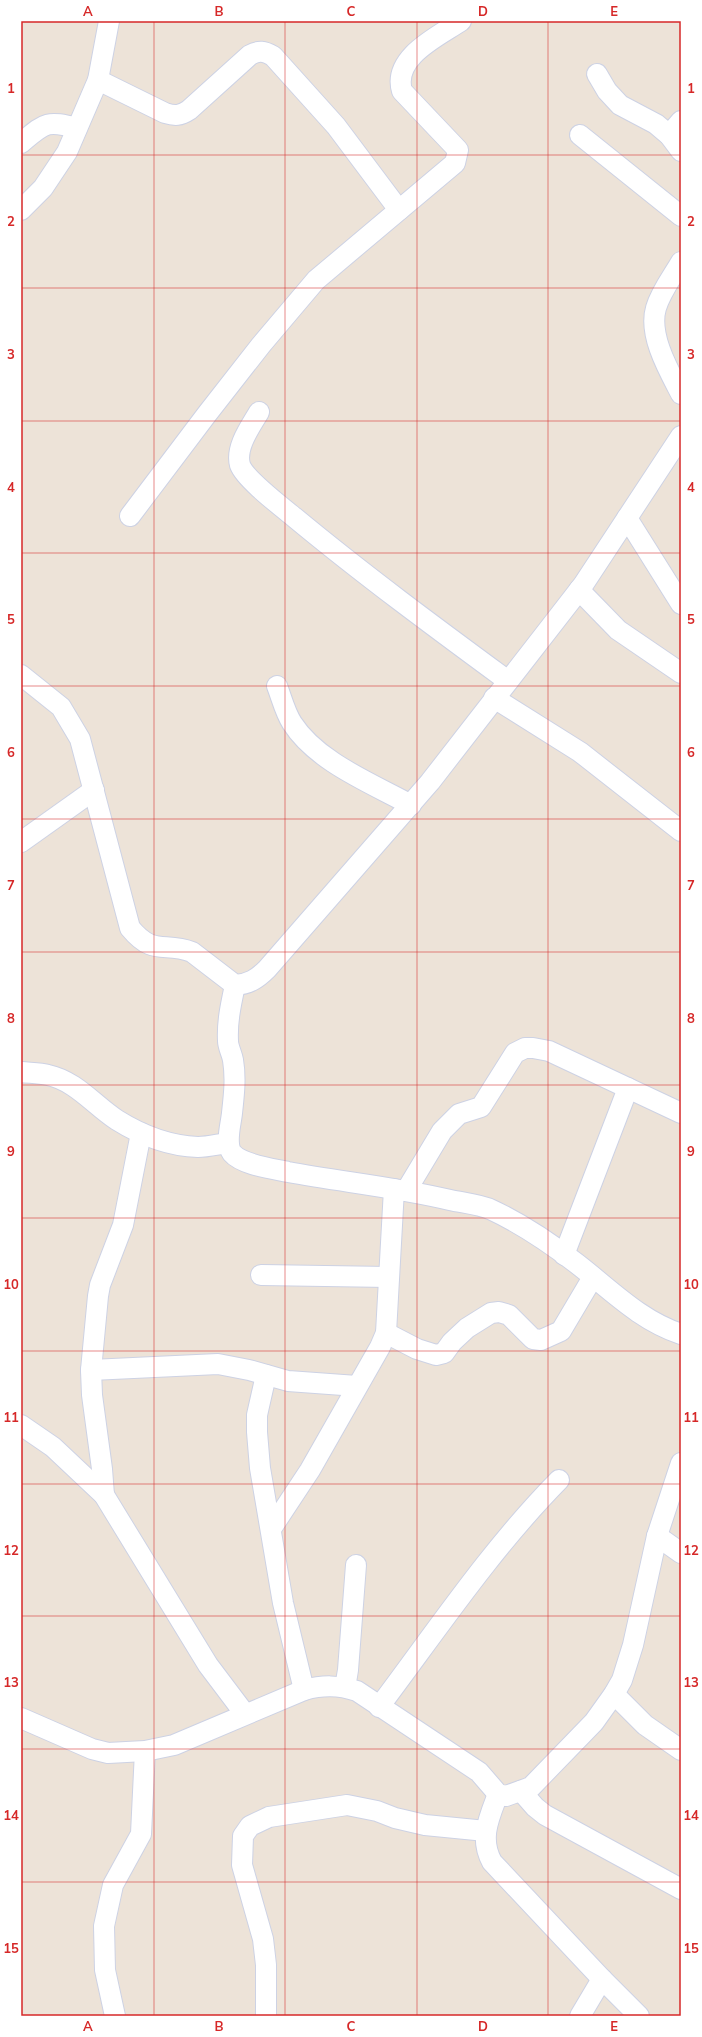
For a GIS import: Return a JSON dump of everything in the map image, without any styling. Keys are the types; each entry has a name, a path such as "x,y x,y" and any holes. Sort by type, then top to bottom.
{"street":[{"path":"21,210 43,188 66,152 98,80 107,41 109,21"},
{"path":"130,516 261,345 316,280 392,199 455,162 458,157 458,150 402,90 400,83 406,62 417,51 461,21"},
{"path":"98,80 165,113 173,116 181,115 189,110 250,54 257,51 265,51 273,56 336,126 392,199"},
{"path":"597,74 607,91 620,105 656,124 675,128 681,151"},
{"path":"21,143 39,128 49,123 58,123 77,128"},
{"path":"580,135 681,216"},
{"path":"681,262 662,294 656,307 655,315 658,343 665,362 681,394"},
{"path":"259,412 242,444 239,455 241,466 249,477 274,500 381,588 508,681"},
{"path":"21,675 61,707 80,739 130,928 140,940 151,946 183,949 192,952 235,985 247,984 258,978 267,969 411,804 579,590 681,436"},
{"path":"627,518 680,602"},
{"path":"579,590 618,630 679,669"},
{"path":"278,686 291,722 299,734 315,749 328,759 411,804"},
{"path":"494,698 580,752 681,830"},
{"path":"21,842 94,790"},
{"path":"235,985 228,1020 228,1044 233,1058 235,1074 235,1090 228,1143 232,1153 248,1162 261,1166 324,1179 400,1190 490,1209 536,1234 593,1277 619,1299 646,1318 681,1334"},
{"path":"270,1529 310,1470 380,1347 386,1333 389,1277 400,1190 442,1131 459,1114 481,1107 515,1053 525,1048 549,1051 681,1113"},
{"path":"21,1072 50,1075 67,1082 81,1091 117,1120 141,1133 178,1144 199,1147 228,1143"},
{"path":"564,1255 628,1088"},
{"path":"104,1495 92,1395 91,1370 100,1285 123,1225 141,1133"},
{"path":"261,1275 389,1277"},
{"path":"386,1333 417,1349 436,1355 444,1353 452,1342 467,1328 491,1313 499,1312 509,1315 533,1339 541,1340 562,1331 593,1277"},
{"path":"91,1370 218,1364 288,1381 357,1386"},
{"path":"266,1375 259,1403 257,1432 260,1468 283,1603 304,1690"},
{"path":"21,1425 53,1446 104,1495 208,1665 245,1714"},
{"path":"21,1718 92,1749 108,1752 145,1751 174,1745 304,1690 320,1685 343,1687 356,1691 479,1772 498,1794 506,1796 521,1791 531,1787 594,1722 614,1694 628,1664 657,1536 681,1464"},
{"path":"380,1707 470,1583 525,1515 559,1480"},
{"path":"657,1536 681,1553"},
{"path":"343,1687 346,1682 348,1670 356,1565"},
{"path":"614,1694 645,1725 681,1750"},
{"path":"115,2016 105,1970 104,1926 113,1885 141,1834 145,1751"},
{"path":"521,1791 535,1807 545,1815 681,1889"},
{"path":"498,1794 487,1822 486,1831 486,1850 492,1862 602,1979 639,2016"},
{"path":"266,2016 266,1965 263,1939 242,1865 244,1836 250,1826 269,1817 347,1805 377,1810 395,1818 426,1825 486,1831"},
{"path":"580,2016 602,1979"}]}
